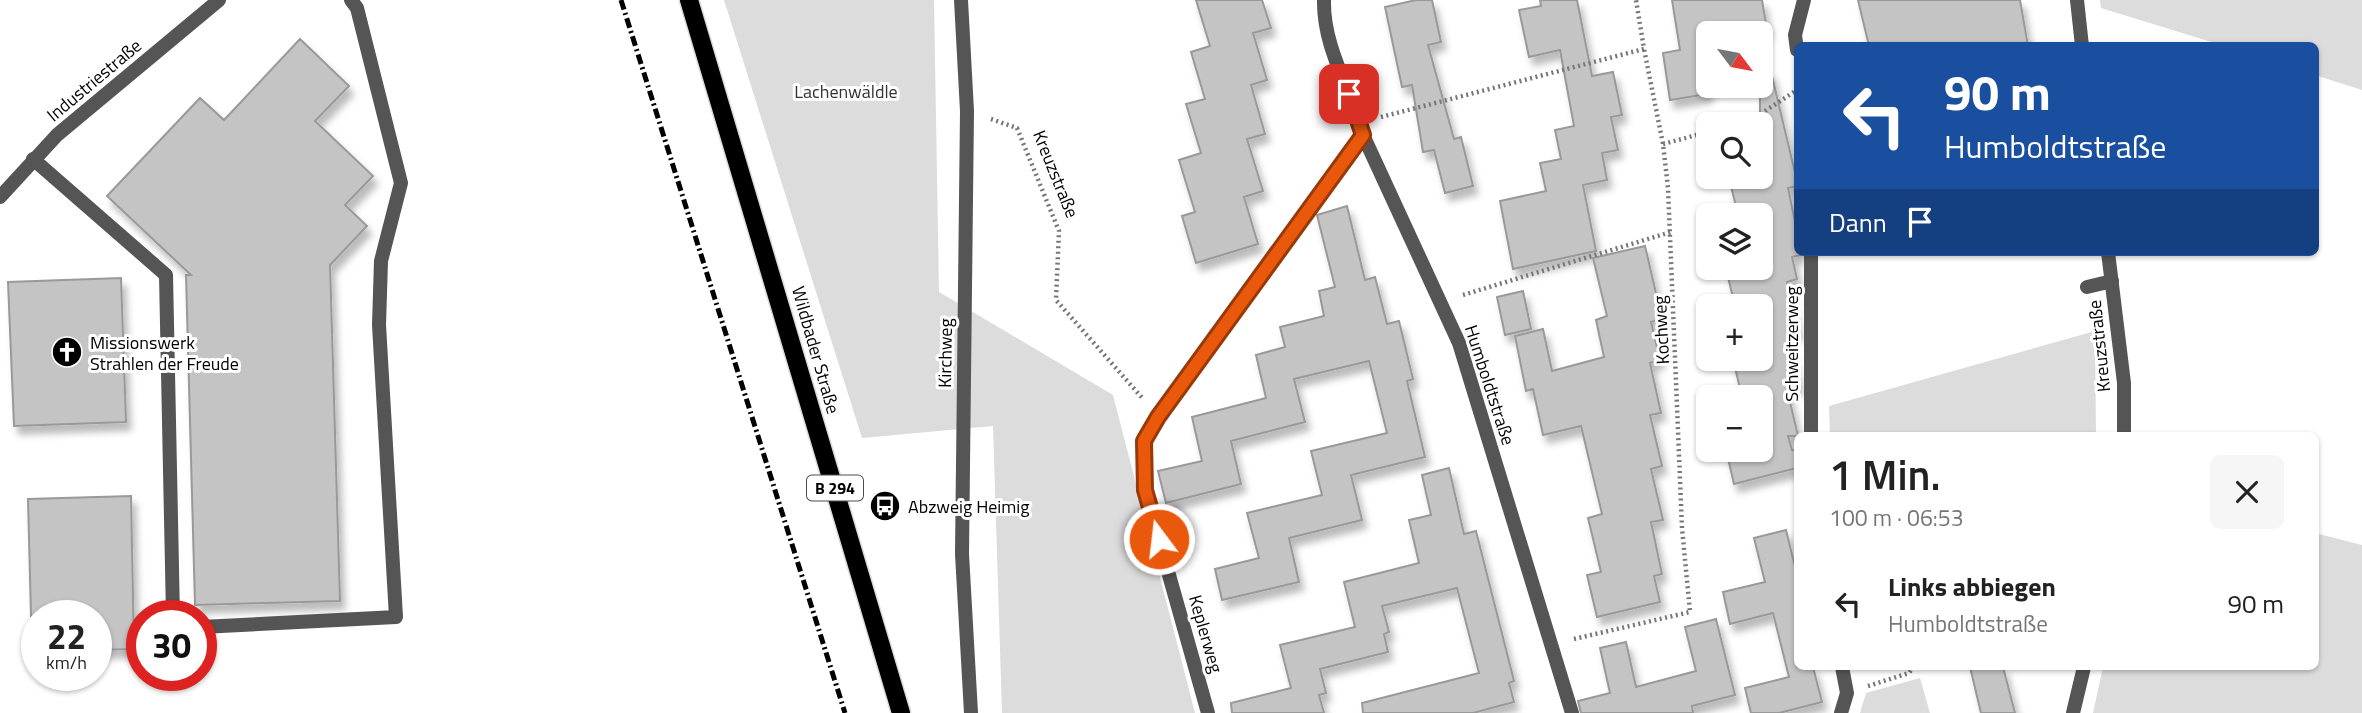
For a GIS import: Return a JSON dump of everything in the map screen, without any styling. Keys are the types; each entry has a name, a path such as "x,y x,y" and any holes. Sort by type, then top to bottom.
{"main road":[{"name":"Wildbader Straße","path":"689,0 901,713"}],"street":[{"name":"Industriestraße","path":"0,197 57,135 219,0"},
{"path":"217,626 396,617 379,324 381,261 401,183 357,8 351,0"},
{"name":"Kirchweg","path":"961,0 967,111 962,554 969,711"},
{"name":"Humboldtstraße","path":"1324,0 1330,46 1362,128 1459,343 1572,713"},
{"path":"1796,42 1795,35 1804,0"},
{"path":"2077,0 2082,42"},
{"name":"Keplerweg","path":"1208,713 1145,490 1144,441 1158,417 1362,128"},
{"path":"33,159 166,275 173,600"},
{"name":"Schweitzerweg","path":"1811,256 1811,432"},
{"name":"Kreuzstraße","path":"2109,256 2124,383 2124,432"},
{"path":"2087,287 2112,281"},
{"path":"1841,713 1847,693 1843,670"},
{"path":"2073,713 2083,670"}],"path":[{"name":"Kochweg","path":"1550,645 1690,612 1682,528 1671,232 1663,144 1636,0"},
{"path":"1362,128 1644,49"},
{"path":"1764,112 1794,92"},
{"name":"Kreuzstraße","path":"967,111 1017,128 1059,231 1056,300 1158,417"},
{"path":"1663,144 1696,135"},
{"path":"1439,302 1671,232"},
{"path":"1847,693 1909,673 1911,670"}],"green space":[{"name":"Lachenwäldle","path":"724,0 934,0 939,292 1113,395 1195,713 1002,713 993,426 862,438"},
{"path":"2100,0 2362,0 2362,90 2319,76 2319,42 2211,42 2101,8"},
{"path":"2095,331 2096,432 1830,432 1829,406"},
{"path":"2319,534 2362,545 2362,713 2093,713 2102,670 2319,670"},
{"path":"1920,678 1930,713 1860,713 1866,693"}],"building":[{"path":"1196,0 1262,0 1271,28 1253,33 1267,80 1251,85 1265,134 1247,139 1263,191 1244,197 1258,244 1196,263 1182,216 1195,212 1179,160 1201,153 1186,104 1205,99 1191,52 1210,46"},
{"path":"1416,0 1432,0 1441,42 1428,45 1454,139 1461,137 1473,186 1445,193 1434,150 1423,152 1412,85 1402,87 1385,7"},
{"path":"1540,0 1577,0 1592,76 1613,72 1622,115 1611,117 1618,150 1602,153 1607,180 1583,185 1596,251 1513,269 1500,201 1546,191 1540,163 1561,159 1555,130 1574,126 1560,50 1529,57 1519,10 1541,6"},
{"path":"1672,0 1762,0 1766,21 1696,21 1696,96 1670,100 1663,53 1680,50"},
{"path":"1858,0 2020,0 2027,42 1868,42"},
{"path":"300,39 349,86 315,121 373,176 345,205 367,226 330,265 340,601 217,604 217,600 195,600 186,275 191,275 107,196 200,98 224,120"},
{"path":"1773,80 1794,168 1794,187 1788,188 1794,217 1794,256 1796,256 1792,257 1797,279 1787,282 1798,332 1787,335 1799,386 1787,389 1797,432 1794,432 1794,436 1788,436 1794,450 1794,469 1734,484 1729,462 1773,462 1773,385 1739,385 1736,371 1773,371 1773,294 1732,294 1729,280 1773,280 1773,203 1735,203 1732,189 1773,189 1773,112 1760,112 1760,98 1773,98"},
{"path":"1347,206 1365,280 1375,277 1387,324 1399,321 1413,379 1407,381 1425,457 1351,475 1362,520 1289,538 1299,582 1222,600 1215,569 1259,558 1247,513 1322,495 1311,451 1387,433 1369,361 1294,379 1305,422 1231,441 1241,484 1166,503 1158,471 1202,461 1192,417 1266,398 1256,355 1285,347 1280,327 1324,316 1319,291 1335,287 1317,215"},
{"path":"1645,246 1662,319 1651,322 1660,360 1650,363 1661,413 1650,415 1662,466 1651,469 1663,520 1651,522 1662,574 1654,576 1660,602 1597,617 1587,575 1601,572 1588,518 1602,514 1581,426 1543,435 1533,389 1526,391 1515,336 1543,329 1552,371 1604,357 1596,320 1607,316 1593,258"},
{"name":"Missionswerk Strahlen der Freude","path":"121,278 126,422 14,426 8,282"},
{"path":"1523,291 1531,329 1505,335 1497,297"},
{"path":"1449,468 1464,534 1476,531 1514,681 1509,683 1514,702 1473,713 1363,713 1362,703 1479,673 1457,588 1382,606 1389,632 1384,634 1388,652 1320,669 1326,693 1319,695 1324,713 1232,713 1231,703 1291,688 1280,645 1355,627 1344,582 1419,563 1409,520 1431,515 1422,475"},
{"path":"131,496 133,600 126,600 126,649 112,650 112,600 31,600 28,499"},
{"path":"1786,530 1794,563 1794,670 1814,670 1822,702 1779,713 1751,713 1745,688 1789,677 1773,613 1730,624 1723,592 1765,582 1754,538"},
{"path":"1716,619 1735,695 1692,706 1693,713 1581,713 1578,701 1610,693 1600,648 1626,642 1636,687 1696,671 1685,627"},
{"path":"1971,670 2004,670 2015,713 1981,713"}],"railway":[{"path":"621,0 845,713"}],"place":[{"name":"Missionswerk Strahlen der Freude","path":"67,352"},
{"name":"Abzweig Heimig","path":"885,506"}],"route":[{"path":"1159,539 1145,490 1144,441 1158,417 1363,135 1349,94"}]}
